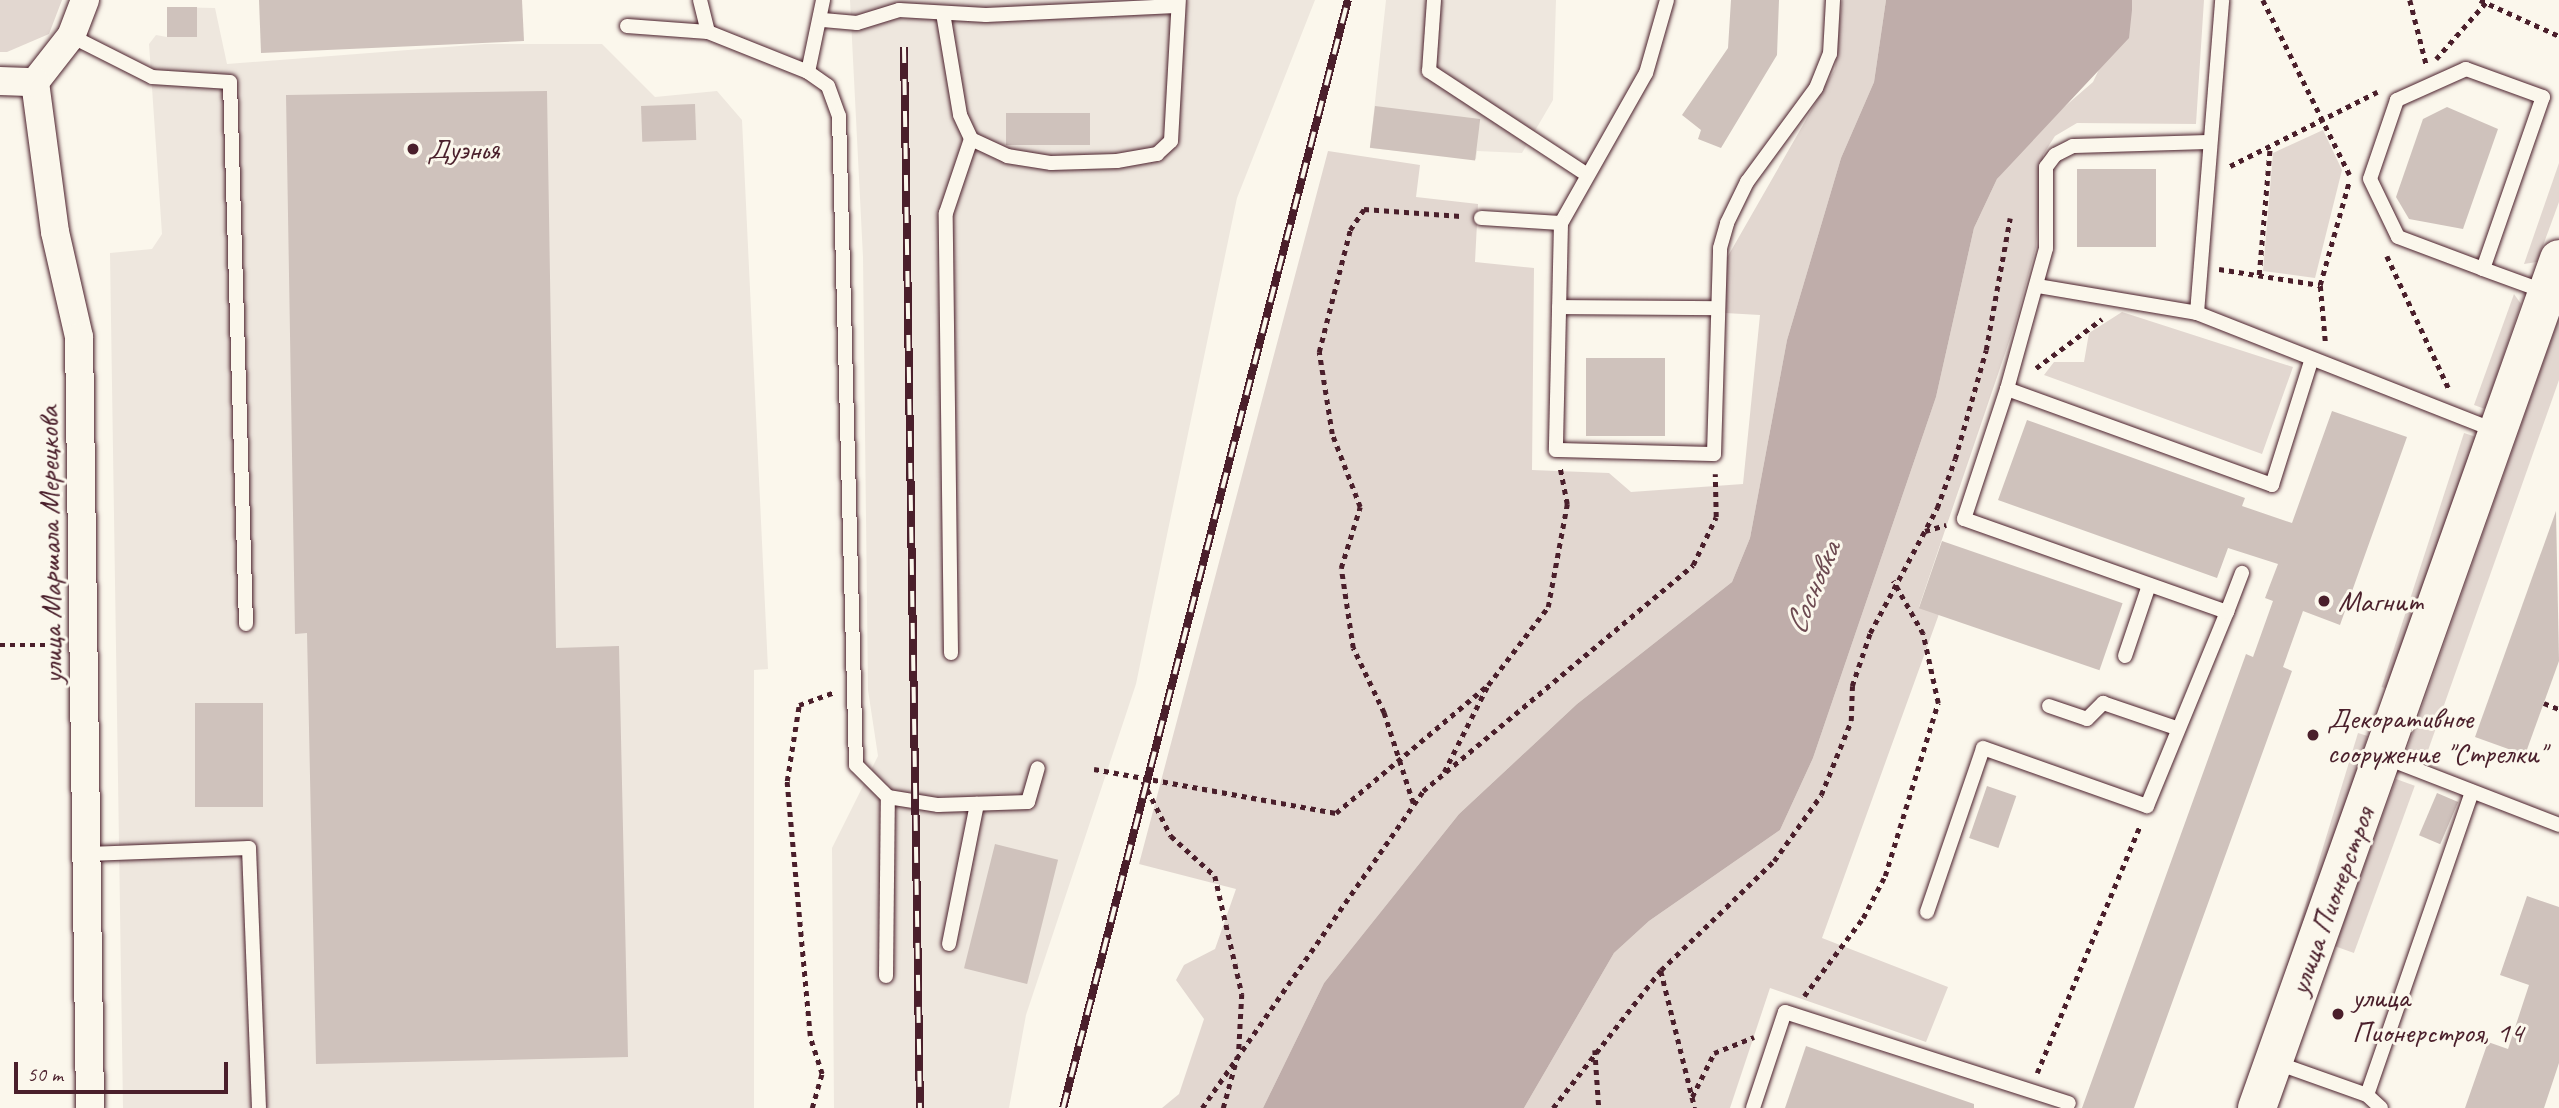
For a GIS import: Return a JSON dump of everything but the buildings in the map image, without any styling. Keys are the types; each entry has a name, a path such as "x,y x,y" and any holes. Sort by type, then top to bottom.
{"street":[{"path":"0,81 36,82 71,36 85,0"},
{"name":"улица Маршала Мерецкова","path":"36,82 55,232 79,337 86,646 90,1108"},
{"name":"улица Пионерстроя","path":"2257,1108 2553,276"}],"lane":[{"path":"700,0 708,32"},
{"path":"808,72 823,20 823,0"},
{"path":"1434,0 1430,71 1584,173"},
{"path":"1667,0 1646,73 1584,173 1561,223 1556,450 1714,454 1718,308 1727,223 1747,182 1816,88 1829,54 1833,0"},
{"path":"2197,313 2222,0"},
{"path":"823,20 857,23 899,10 943,13 1177,3 1177,116 1171,141 1157,154 1051,163 1007,156 971,139 960,116 943,13"},
{"path":"627,26 708,32 808,72 828,86 839,116 851,685 856,765 888,797 977,804 1027,802 1038,768"},
{"path":"71,36 152,77 230,82 246,624"},
{"path":"2483,269 2543,97 2466,69 2398,100 2370,178 2398,237 2483,269 2553,276"},
{"path":"951,653 946,213 971,139"},
{"path":"2209,142 2073,146 2055,155 2046,167 2046,248 2038,286 1964,519 2227,612"},
{"path":"1481,218 1561,223"},
{"path":"2038,286 2197,313 2311,361 2497,432"},
{"path":"1559,307 1718,308"},
{"path":"2007,389 2272,485 2311,361"},
{"path":"1927,912 1983,748 2147,806 2176,728 2242,573"},
{"path":"2125,656 2149,585"},
{"path":"2049,706 2087,719 2103,703 2176,728"},
{"path":"2382,757 2559,825"},
{"path":"2367,1095 2472,792"},
{"path":"886,976 888,797"},
{"path":"949,944 977,804"},
{"path":"88,854 249,848 260,1108"},
{"path":"1753,1108 1785,1012 2069,1103"},
{"path":"2274,1062 2367,1095 2381,1108"}],"path":[{"path":"2410,0 2427,68"},
{"path":"2416,74 2427,68 2484,2 2559,36"},
{"path":"2207,176 2383,89"},
{"path":"2259,275 2270,147"},
{"path":"2327,367 2320,285 2351,177"},
{"path":"1413,803 1353,648 1341,568 1360,507 1323,400 1319,352 1324,322 1350,230 1364,209 1481,218"},
{"path":"1553,1108 1595,1047 1661,970 1805,824 1845,738 1852,686 1893,581 1937,508 1955,459 1986,349 2010,218"},
{"path":"2200,266 2320,285"},
{"path":"2007,389 2126,301"},
{"path":"1441,776 1488,685 1548,607 1567,504 1556,450"},
{"path":"1202,1108 1238,1052 1413,803 1441,776 1693,565 1716,517 1714,454"},
{"path":"1692,1097 1714,1053 1759,1034 1785,1012 1847,941 1885,876 1937,703 1923,634 1893,581"},
{"path":"0,645 86,646"},
{"path":"812,1108 822,1074 810,1036 787,781 799,705 851,685"},
{"path":"1094,769 1336,813 1396,757 1488,685"},
{"path":"2544,703 2559,709"},
{"path":"1143,780 1171,836 1202,860 1224,903 1245,1024 1223,1108"},
{"path":"2029,1090 2147,806"},
{"path":"1661,970 1695,1108"},
{"path":"1595,1047 1599,1108"}],"shaded area":[{"path":"0,0 62,0 49,34 7,52 0,52"},
{"path":"850,0 1315,0 1237,198 1136,684 1026,1015 1009,1108 834,1108 832,848 878,756 868,690 863,257"},
{"path":"1386,0 1556,0 1553,100 1522,153 1477,151 1476,159 1370,148"},
{"path":"1842,0 1886,0 1874,82 1841,158 1787,340 1750,538 1732,582 1577,704 1459,814 1324,983 1263,1108 1162,1108 1179,1094 1204,1019 1176,980 1184,965 1215,949 1236,889 1139,864 1328,151 1420,165 1416,197 1478,204 1475,262 1534,268 1532,470 1609,473 1631,492 1743,484 1760,315 1725,313 1724,263 1835,69"},
{"path":"2132,0 2204,0 2196,124 2077,123 2055,136 2043,155 2036,247 2015,324 1919,607 1939,614 1822,938 1948,987 1926,1042 1770,988 1730,1108 1524,1108 1614,953 1649,921 1780,830 1813,758 1936,397 1974,228 1997,179 2040,128 2093,82"},
{"path":"167,7 215,8 227,64 485,44 602,44 655,97 717,91 742,120 768,669 754,670 754,1108 123,1108 110,253 152,249 162,234 149,44 156,35 167,37"},
{"path":"2323,130 2342,170 2315,278 2263,271 2273,153"},
{"path":"2559,163 2559,202 2537,262 2524,264"},
{"path":"2514,294 2521,304 2485,409 2474,405"},
{"path":"2122,312 2293,367 2262,454 2044,375 2054,362 2084,362 2089,333"},
{"path":"2559,318 2559,380 2425,759 2406,752"},
{"path":"2464,433 2476,437 2394,691 2381,687"},
{"path":"2358,733 2368,736 2263,1076 2254,1073"},
{"path":"2396,779 2415,786 2354,953 2335,946"}],"water":[{"name":"Сосновка","path":"1886,0 2132,0 2132,10 2129,38 1997,179 1974,228 1936,397 1813,758 1780,830 1649,921 1614,953 1524,1108 1263,1108 1324,983 1459,814 1577,704 1732,582 1750,538 1787,340 1841,158 1874,82"}],"railway":[{"path":"1063,1108 1348,0"},
{"path":"904,47 920,1108"}],"place":[{"name":"Дуэнья","path":"413,149"},
{"name":"Магнит","path":"2324,601"},
{"name":"Декоративное сооружение \"Стрелки\"","path":"2313,735"},
{"name":"улица Пионерстроя, 14","path":"2338,1014"}]}
